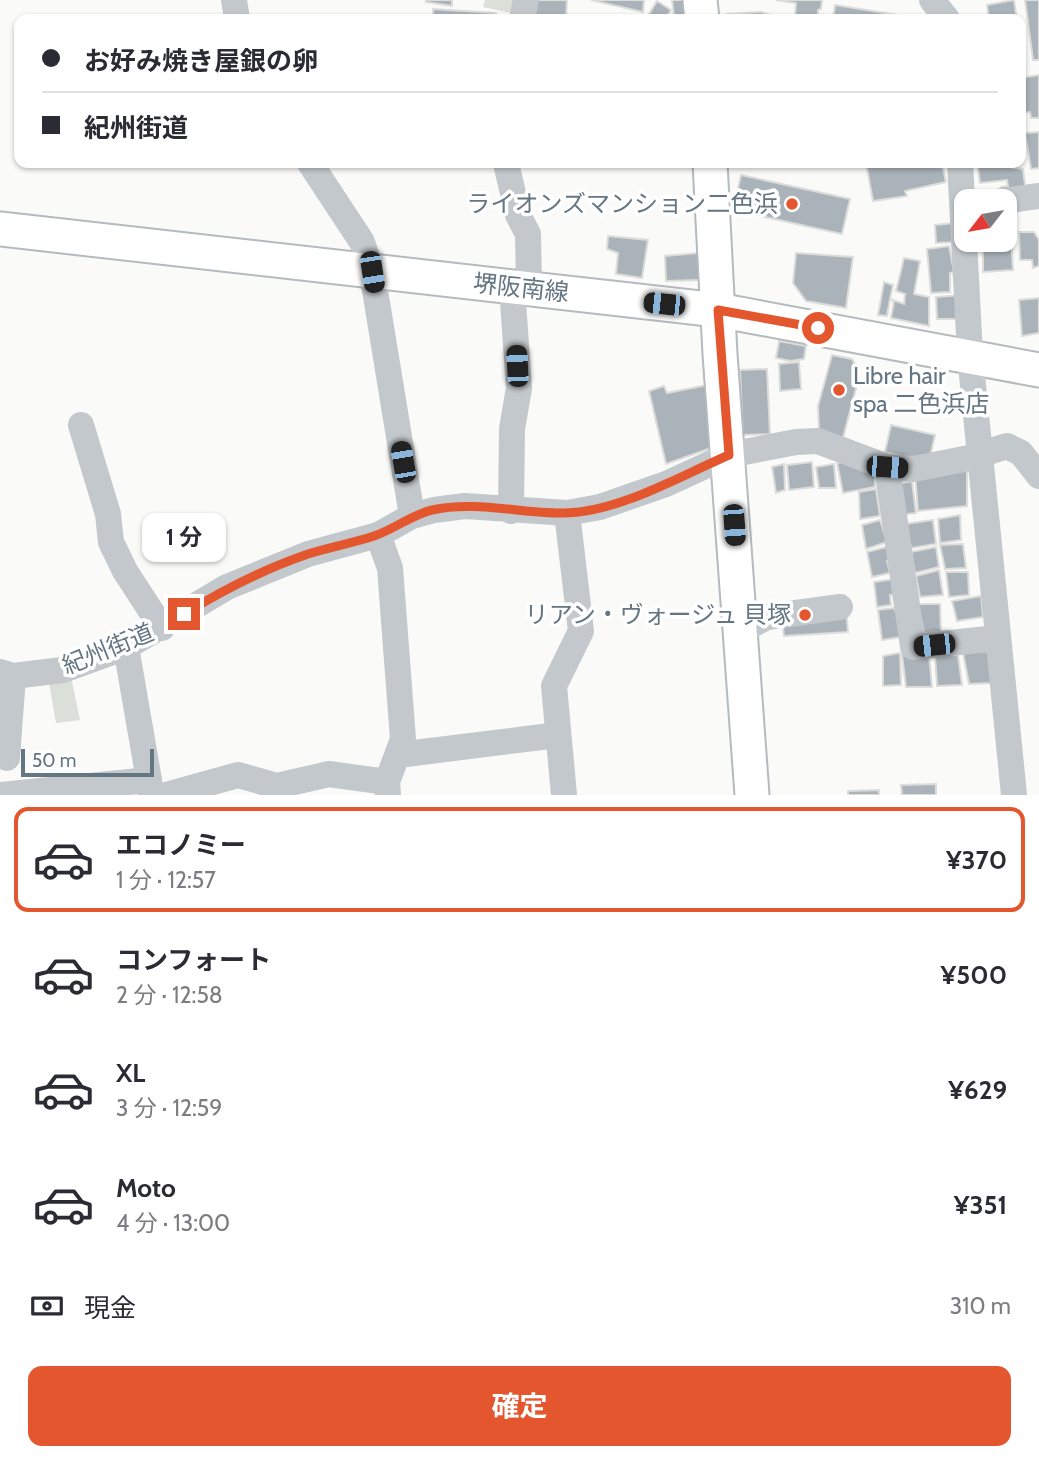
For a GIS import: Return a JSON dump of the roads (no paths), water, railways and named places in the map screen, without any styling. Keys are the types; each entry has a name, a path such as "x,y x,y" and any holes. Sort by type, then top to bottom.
{"main road":[{"path":"710,168 752,795"},
{"name":"堺阪南線","path":"0,229 718,310 1039,370"}],"street":[{"path":"932,0 943,14"},
{"path":"313,168 362,242 372,272 412,516"},
{"path":"507,168 518,215 528,234 520,287 519,388 512,429 511,510"},
{"path":"960,168 962,189"},
{"path":"1017,199 1039,196"},
{"path":"965,252 970,355 982,453 997,638 1014,795"},
{"path":"81,425 108,514 111,542 125,570 162,628"},
{"name":"紀州街道","path":"7,674 63,670 126,647 227,587 308,554 378,535 412,516 466,506 567,513 600,507 666,485 729,455 796,442 818,441 887,467 914,469 1007,446 1021,453 1039,476"},
{"path":"887,467 913,647 997,638"},
{"path":"564,795 554,686 581,631 567,513"},
{"path":"0,795 156,790 238,775 277,786 329,774 388,789 403,740 390,568 378,535"},
{"path":"742,630 767,617 840,607"},
{"path":"126,647 156,790"},
{"path":"7,674 7,758"},
{"path":"398,755 558,735"}],"place":[{"name":"ライオンズマンション二色浜","path":"792,204"},
{"name":"Libre hair spa 二色浜店","path":"839,390"},
{"name":"リアン・ヴォージュ 貝塚","path":"805,615"}]}
